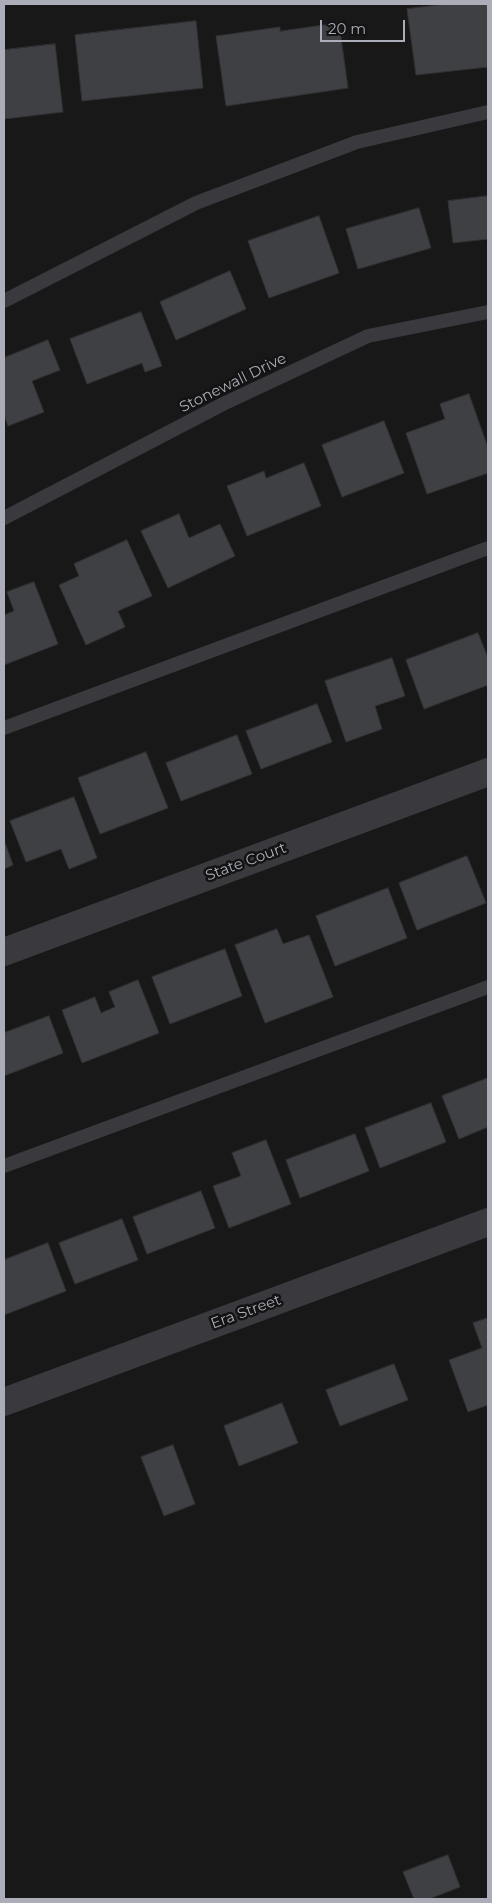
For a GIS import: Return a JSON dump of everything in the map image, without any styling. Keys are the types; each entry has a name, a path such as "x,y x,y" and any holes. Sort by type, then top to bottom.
{"street":[{"name":"State Court","path":"4,952 488,772"},
{"name":"Era Street","path":"4,1402 488,1222"}],"lane":[{"path":"4,301 205,200 357,142 488,112"},
{"name":"Stonewall Drive","path":"4,518 223,404 368,336 488,312"},
{"path":"4,728 488,548"},
{"path":"4,1166 488,987"}],"building":[{"path":"447,4 488,4 488,67 416,75 407,9"},
{"path":"196,21 203,88 82,101 75,35"},
{"path":"339,23 348,88 226,106 216,36 280,27 280,31"},
{"path":"55,44 63,112 4,119 4,50"},
{"path":"488,196 488,239 453,243 448,201"},
{"path":"419,208 431,248 358,269 346,229"},
{"path":"319,216 339,273 269,298 248,241"},
{"path":"230,271 246,309 176,340 160,302"},
{"path":"141,312 162,366 145,372 142,363 87,384 70,339"},
{"path":"48,340 60,370 32,381 44,412 8,426 4,415 4,358"},
{"path":"469,394 488,448 488,473 427,494 406,433 445,419 440,404"},
{"path":"384,421 404,473 342,497 322,445"},
{"path":"304,463 321,506 247,536 227,486 264,471 266,478"},
{"path":"179,514 189,538 220,524 235,556 168,588 141,531"},
{"path":"127,540 152,596 118,611 125,627 86,645 59,585 79,576 74,564"},
{"path":"34,582 58,644 4,665 4,615 14,611 7,592"},
{"path":"478,633 488,658 488,685 424,709 406,660"},
{"path":"392,658 405,696 375,706 382,729 346,742 325,681"},
{"path":"317,704 332,742 261,769 246,731"},
{"path":"237,735 252,774 181,801 166,763"},
{"path":"146,752 168,808 100,834 78,778"},
{"path":"74,797 97,858 69,869 61,849 26,862 10,821"},
{"path":"4,840 13,865 4,869"},
{"path":"467,856 486,903 417,930 399,883"},
{"path":"388,888 407,938 335,966 316,916"},
{"path":"277,929 283,944 309,935 333,997 265,1023 235,945"},
{"path":"225,949 242,996 170,1024 152,977"},
{"path":"138,980 159,1033 82,1063 62,1010 95,997 101,1013 115,1007 109,992"},
{"path":"49,1016 63,1053 4,1076 4,1033"},
{"path":"488,1078 488,1127 459,1139 442,1096"},
{"path":"431,1103 446,1142 380,1168 365,1128"},
{"path":"355,1134 369,1171 300,1198 286,1160"},
{"path":"266,1140 291,1204 229,1228 213,1186 241,1176 232,1153"},
{"path":"201,1191 215,1228 147,1254 133,1217"},
{"path":"122,1219 138,1260 75,1284 59,1243"},
{"path":"48,1243 66,1291 4,1315 4,1260"},
{"path":"488,1318 488,1405 468,1412 449,1360 482,1348 473,1323"},
{"path":"394,1364 408,1400 340,1426 326,1390"},
{"path":"282,1403 298,1443 239,1466 224,1426"},
{"path":"173,1445 195,1504 164,1516 141,1457"},
{"path":"448,1855 460,1887 429,1899 414,1899 403,1872"}]}
